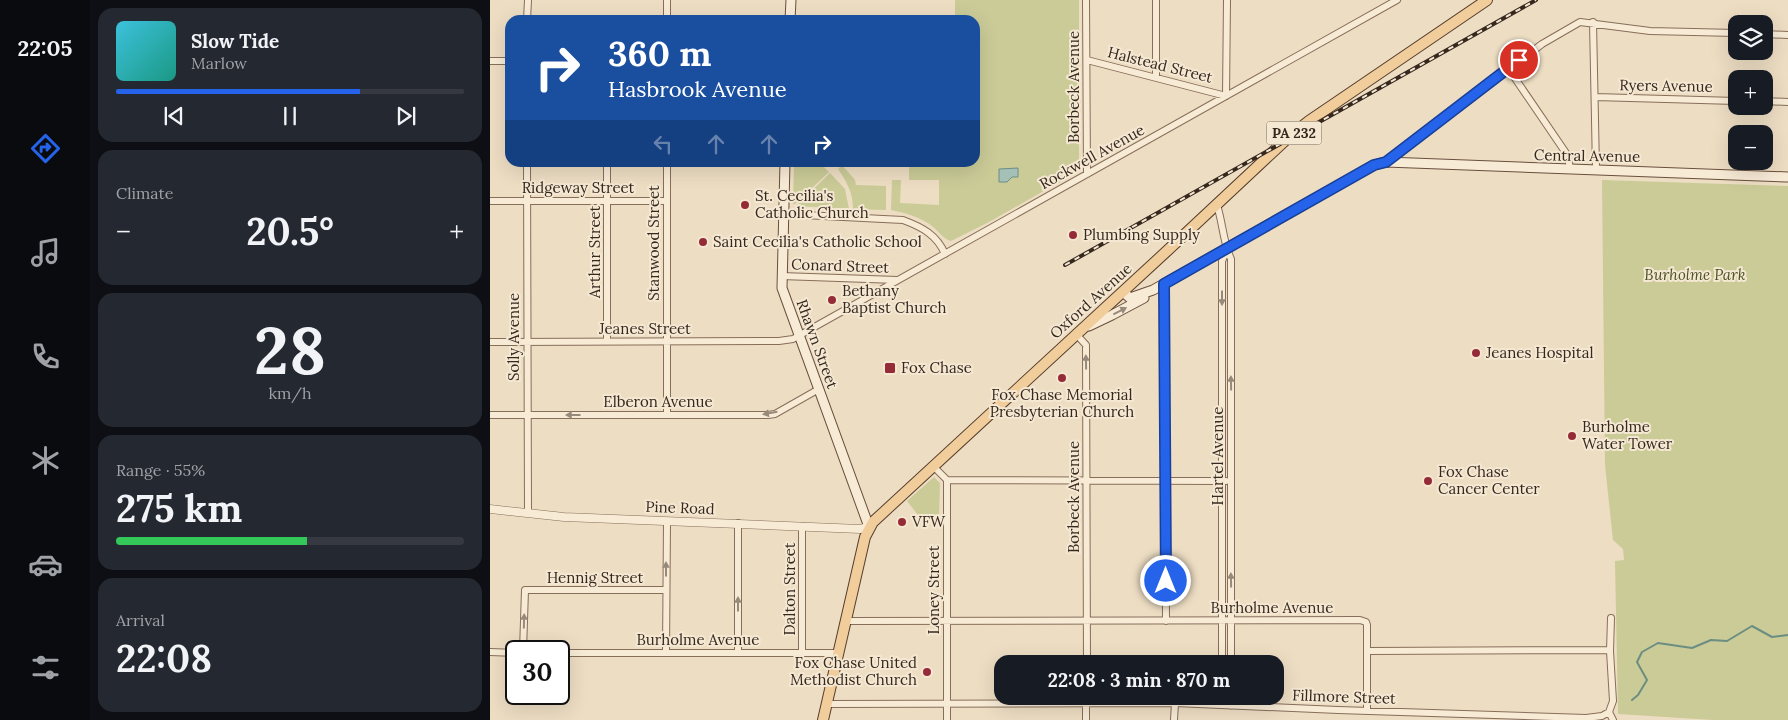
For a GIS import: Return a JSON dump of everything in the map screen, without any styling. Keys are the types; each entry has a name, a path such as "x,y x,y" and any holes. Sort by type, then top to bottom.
{"main road":[{"path":"790,0 790,15"},
{"name":"Oxford Avenue","path":"827,704 865,537 869,527 1299,129 1487,0"},
{"path":"1123,292 1132,298 1153,290 1227,250 1374,165 1386,162"},
{"name":"Central Avenue","path":"1386,162 1570,170 1596,169 1788,176"},
{"name":"Rhawn Street","path":"785,167 782,288 869,527"},
{"path":"1080,331 1139,301 1153,290"},
{"name":"PA 232","path":"824,720 827,704"}],"street":[{"path":"527,15 528,0"},
{"path":"666,0 666,15"},
{"name":"Borbeck Avenue","path":"1086,0 1087,174"},
{"path":"1156,0 1156,76"},
{"path":"1226,96 1227,0"},
{"name":"Rockwell Avenue","path":"800,336 1397,0"},
{"path":"1386,162 1508,68 1566,28 1580,22 1593,22 1650,31 1728,33"},
{"path":"1593,22 1596,169"},
{"path":"1773,34 1788,35"},
{"name":"Halstead Street","path":"1087,60 1156,76 1226,96"},
{"path":"490,61 505,61"},
{"path":"1508,68 1568,156 1570,170"},
{"name":"Ryers Avenue","path":"1594,97 1728,101"},
{"path":"1773,101 1788,102"},
{"name":"Solly Avenue","path":"527,167 528,512"},
{"name":"Arthur Street","path":"607,167 607,341"},
{"name":"Stanwood Street","path":"667,167 667,414"},
{"name":"Ridgeway Street","path":"490,201 667,200"},
{"name":"Hartel Avenue","path":"1217,206 1223,223 1227,250 1231,259 1222,655"},
{"path":"784,214 903,220 921,227 931,234 939,242 945,254"},
{"name":"Conard Street","path":"781,276 899,280"},
{"path":"1164,284 1166,621"},
{"name":"Borbeck Avenue","path":"1080,331 1086,345 1087,655"},
{"name":"Jeanes Street","path":"490,342 779,341 800,336"},
{"name":"Elberon Avenue","path":"490,415 768,415 783,410 819,388"},
{"path":"933,466 947,480 1226,481"},
{"name":"Loney Street","path":"947,480 947,720"},
{"name":"Hartel Avenue","path":"1226,481 1232,620 1231,655"},
{"name":"Pine Road","path":"490,509 583,518 860,529 869,527"},
{"path":"666,653 667,521"},
{"path":"738,523 738,653"},
{"name":"Dalton Street","path":"802,526 802,653"},
{"name":"Hennig Street","path":"523,640 525,590 666,590"},
{"path":"1611,618 1610,650 1613,701 1609,712 1613,720"},
{"name":"Burholme Avenue","path":"846,621 1360,620 1366,622 1367,625 1367,651"},
{"path":"1367,710 1367,651 1610,650"},
{"path":"490,652 505,653"},
{"name":"Burholme Avenue","path":"570,653 838,653"},
{"name":"Fillmore Street","path":"827,704 994,703"},
{"path":"1086,705 1086,720"},
{"path":"1174,720 1175,705"},
{"name":"Fillmore Street","path":"1206,705 1586,718 1602,716 1609,712"}],"green space":[{"path":"955,0 1079,0 1079,171 989,222 951,241 923,220 891,210 892,180 901,180 900,203 939,205 939,180 909,180 909,167 980,167 980,15 955,15"},
{"path":"794,167 824,167 829,172 793,204"},
{"path":"844,167 855,180 856,185 886,186 886,210 853,209 849,188 838,169"},
{"path":"830,173 845,189 849,209 796,206"},
{"name":"Burholme Park","path":"1602,180 1788,186 1788,720 1713,720 1618,714 1615,561 1624,560 1623,549 1613,540 1605,465"},
{"path":"934,477 940,483 939,516 918,515 907,501"}],"shaded area":[{"path":"1018,168 1018,177 1012,177 1007,182 999,182 999,169"}],"waterway":[{"path":"1632,700 1638,695 1647,680 1637,662 1642,652 1658,643 1692,648 1711,640 1727,641 1752,626 1772,637 1788,635"}],"railway":[{"path":"1065,265 1536,0"}],"place":[{"name":"St. Cecilia's Catholic Church","path":"745,205"},
{"name":"Plumbing Supply","path":"1073,235"},
{"name":"Saint Cecilia's Catholic School","path":"703,242"},
{"name":"Bethany Baptist Church","path":"832,300"},
{"name":"Jeanes Hospital","path":"1476,353"},
{"name":"Fox Chase","path":"890,368"},
{"name":"Fox Chase Memorial Presbyterian Church","path":"1062,378"},
{"name":"Burholme Water Tower","path":"1572,436"},
{"name":"Fox Chase Cancer Center","path":"1428,481"},
{"name":"VFW","path":"902,522"},
{"name":"Fox Chase United Methodist Church","path":"927,672"}],"route":[{"path":"1166,581 1164,284 1374,165 1386,162 1519,60"}]}
